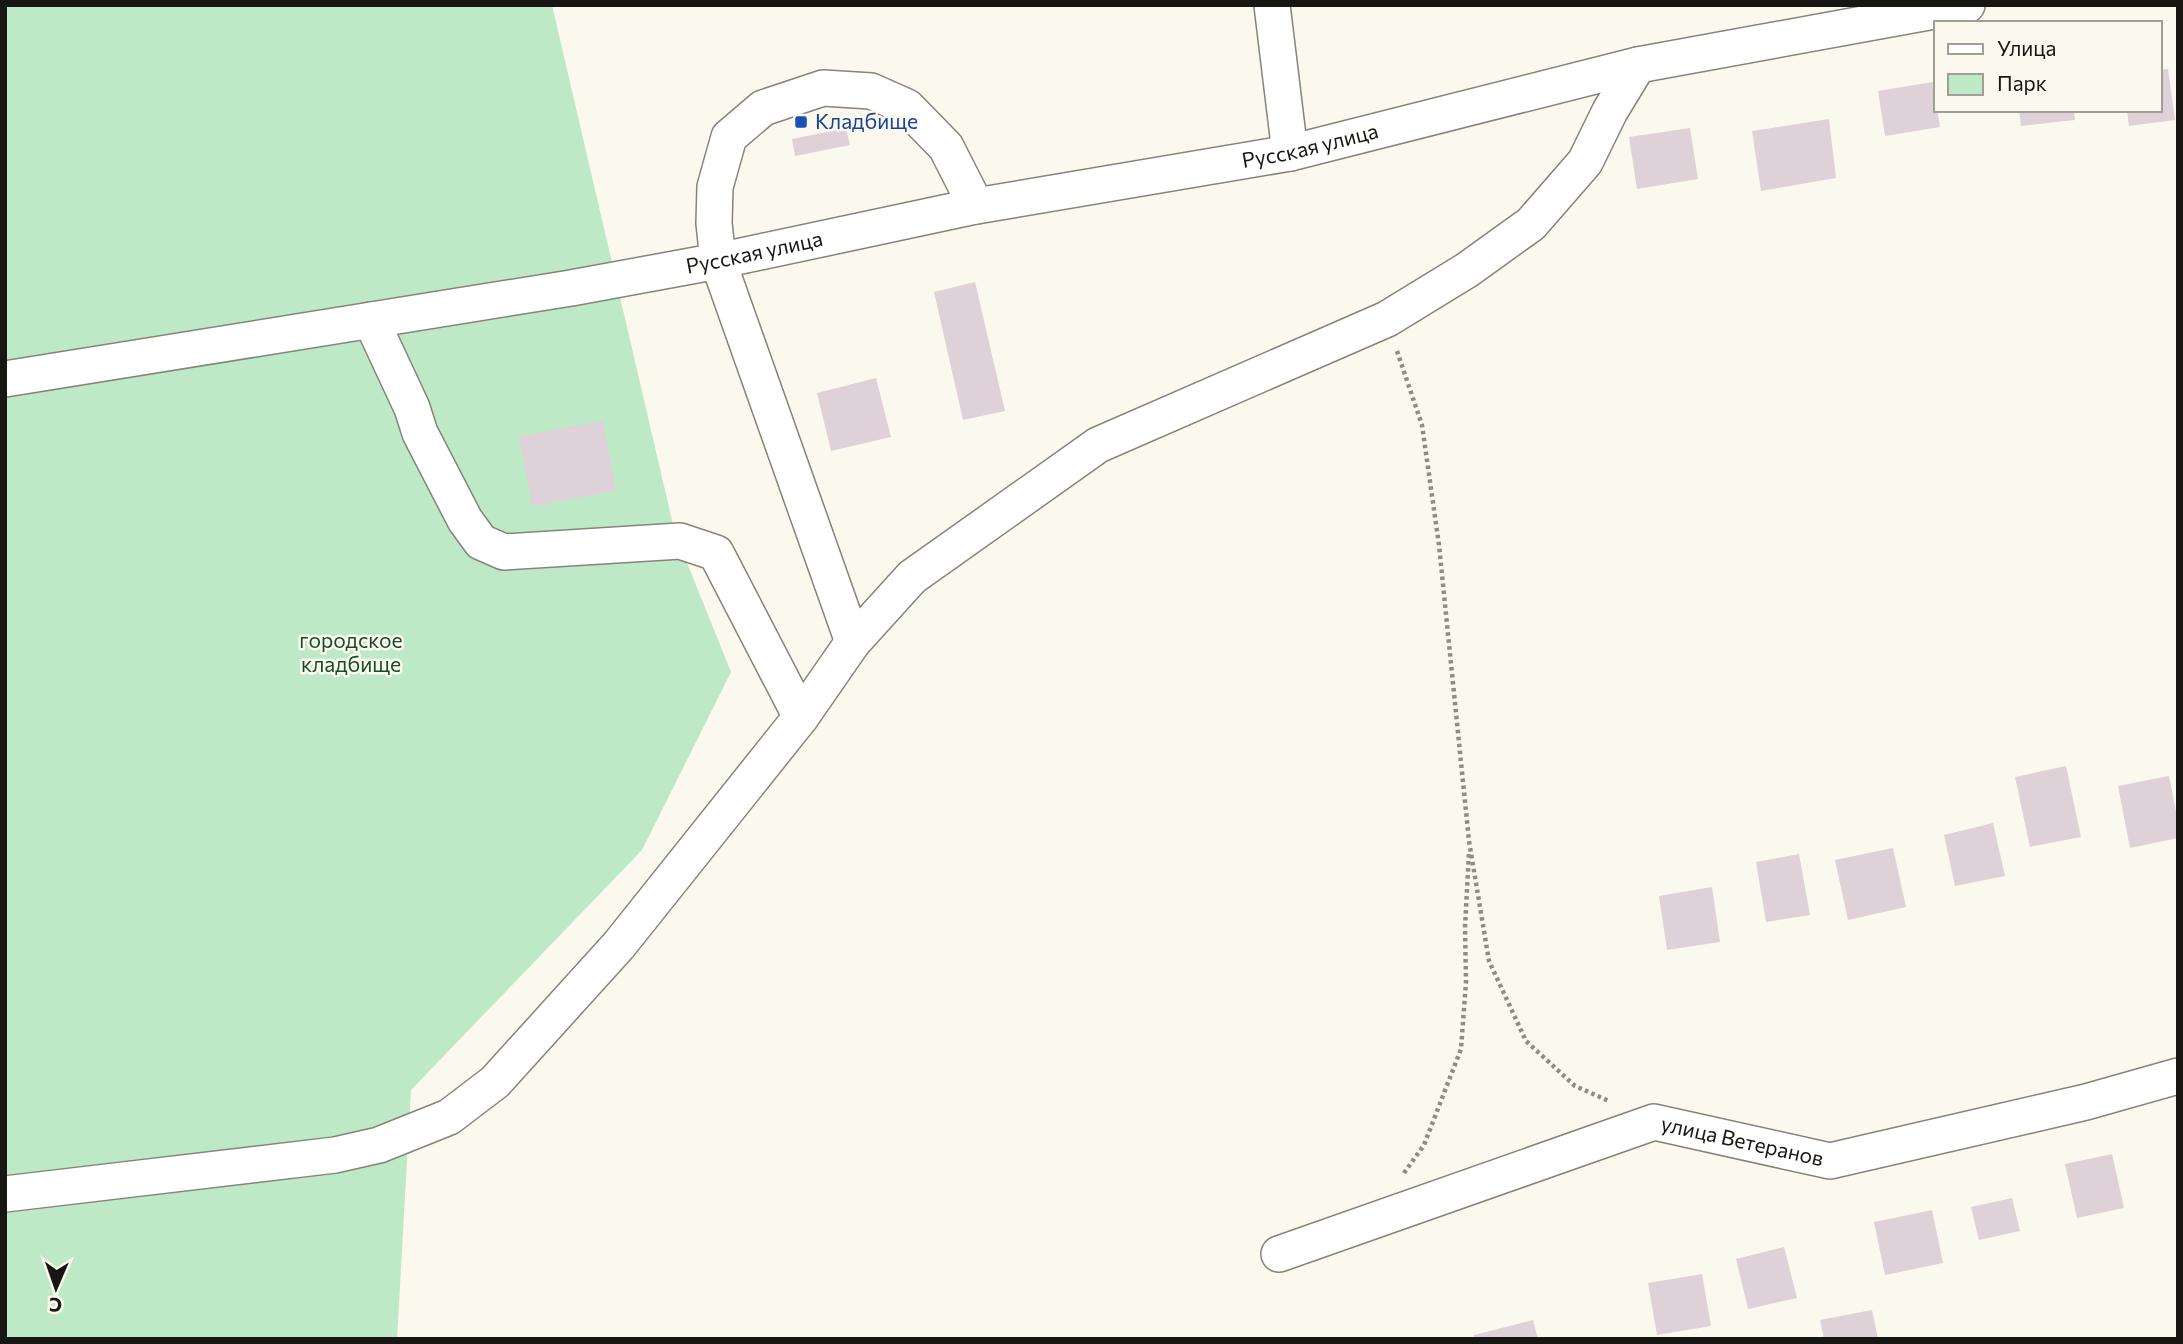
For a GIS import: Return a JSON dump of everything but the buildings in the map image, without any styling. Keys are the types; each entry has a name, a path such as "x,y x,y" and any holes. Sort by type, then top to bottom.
{"street":[{"path":"1272,5 1290,153"},
{"name":"Русская улица","path":"5,379 651,273 976,206 1290,153 1637,65 1967,5"},
{"path":"5,1194 335,1155 379,1144 449,1117 495,1082 619,945 801,717 853,642 912,578 1098,445 1387,320 1467,270 1531,224 1585,162 1637,65"},
{"path":"853,642 718,261 714,223 715,187 729,137 763,108 822,88 871,91 906,107 946,147 976,206"},
{"path":"371,320 412,408 420,433 465,520 481,542 504,552 680,541 716,553 801,717"},
{"name":"улица Ветеранов","path":"1279,1255 1654,1122 1830,1161 2086,1102 2178,1076"}],"path":[{"path":"1387,320 1422,425 1439,545 1469,841 1489,961 1526,1041 1575,1086 1654,1122"},
{"path":"1400,1178 1424,1145 1461,1049 1466,982 1465,927 1469,841"}],"green space":[{"name":"городское кладбище","path":"5,5 552,5 675,533 731,672 642,850 411,1090 397,1339 5,1339"}],"place":[{"name":"Кладбище","path":"801,122"}]}
